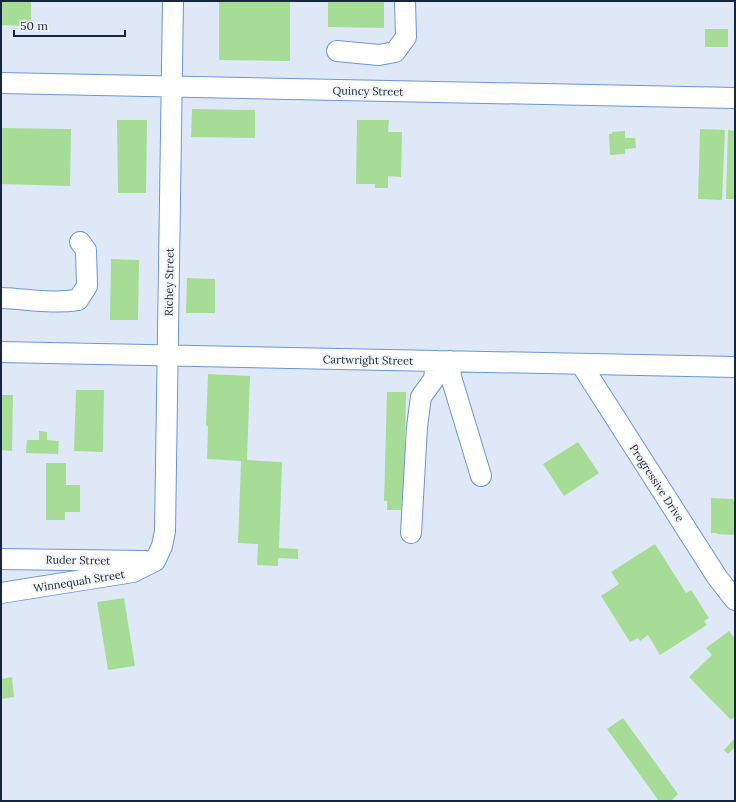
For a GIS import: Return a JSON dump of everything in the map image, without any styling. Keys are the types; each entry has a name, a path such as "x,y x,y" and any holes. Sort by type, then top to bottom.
{"street":[{"name":"Richey Street","path":"154,561 162,546 165,531 173,1"},
{"path":"337,51 379,55 395,52 406,38 405,1"},
{"name":"Quincy Street","path":"1,83 735,98"},
{"path":"1,298 45,302 78,300 87,286 86,250 80,242"},
{"name":"Cartwright Street","path":"1,352 735,367"},
{"path":"443,361 451,377 481,476"},
{"path":"411,533 417,427 421,397 434,379 443,361"},
{"name":"Progressive Drive","path":"581,364 726,577 735,600"},
{"name":"Ruder Street","path":"1,559 154,561"},
{"name":"Winnequah Street","path":"1,593 133,572 154,561"}],"building":[{"path":"1,1 31,1 31,26 1,25"},
{"path":"219,1 290,1 290,61 219,60"},
{"path":"328,1 384,1 384,28 328,27"},
{"path":"705,29 728,29 728,47 705,47"},
{"path":"192,109 255,110 255,138 191,137"},
{"path":"117,120 147,120 146,193 118,193"},
{"path":"357,120 389,120 388,132 402,132 401,177 388,176 388,188 375,188 375,184 356,184"},
{"path":"1,128 71,129 70,186 1,184"},
{"path":"700,129 725,130 722,200 698,199"},
{"path":"728,130 735,131 735,199 726,199"},
{"path":"625,131 625,138 635,138 636,148 625,149 625,154 610,155 609,134 612,134 612,132"},
{"path":"111,259 139,260 138,320 110,320"},
{"path":"187,278 215,279 215,313 186,313"},
{"path":"208,374 250,376 247,460 282,462 279,548 298,549 298,559 278,558 278,566 257,565 258,544 238,543 241,461 207,459 208,426 206,426"},
{"path":"76,390 104,390 103,452 74,451"},
{"path":"387,392 406,392 404,502 402,502 401,510 387,510 387,501 384,501"},
{"path":"1,395 13,395 12,451 1,450"},
{"path":"39,431 47,432 47,440 59,441 58,454 26,453 27,440 39,440"},
{"path":"578,442 599,473 564,496 543,464"},
{"path":"46,463 66,463 66,485 80,485 80,512 65,512 65,520 46,520"},
{"path":"711,498 733,499 733,501 735,501 735,535 711,533"},
{"path":"655,544 686,593 691,590 709,618 704,621 707,625 660,655 648,635 640,641 638,638 630,642 601,596 619,584 611,572"},
{"path":"124,598 135,666 108,670 97,602"},
{"path":"729,631 735,639 735,716 731,720 689,677 712,655 706,648"},
{"path":"12,677 14,697 1,699 1,679"},
{"path":"623,718 678,794 671,801 659,801 607,729"},
{"path":"735,738 735,747 728,754 724,750"}]}
